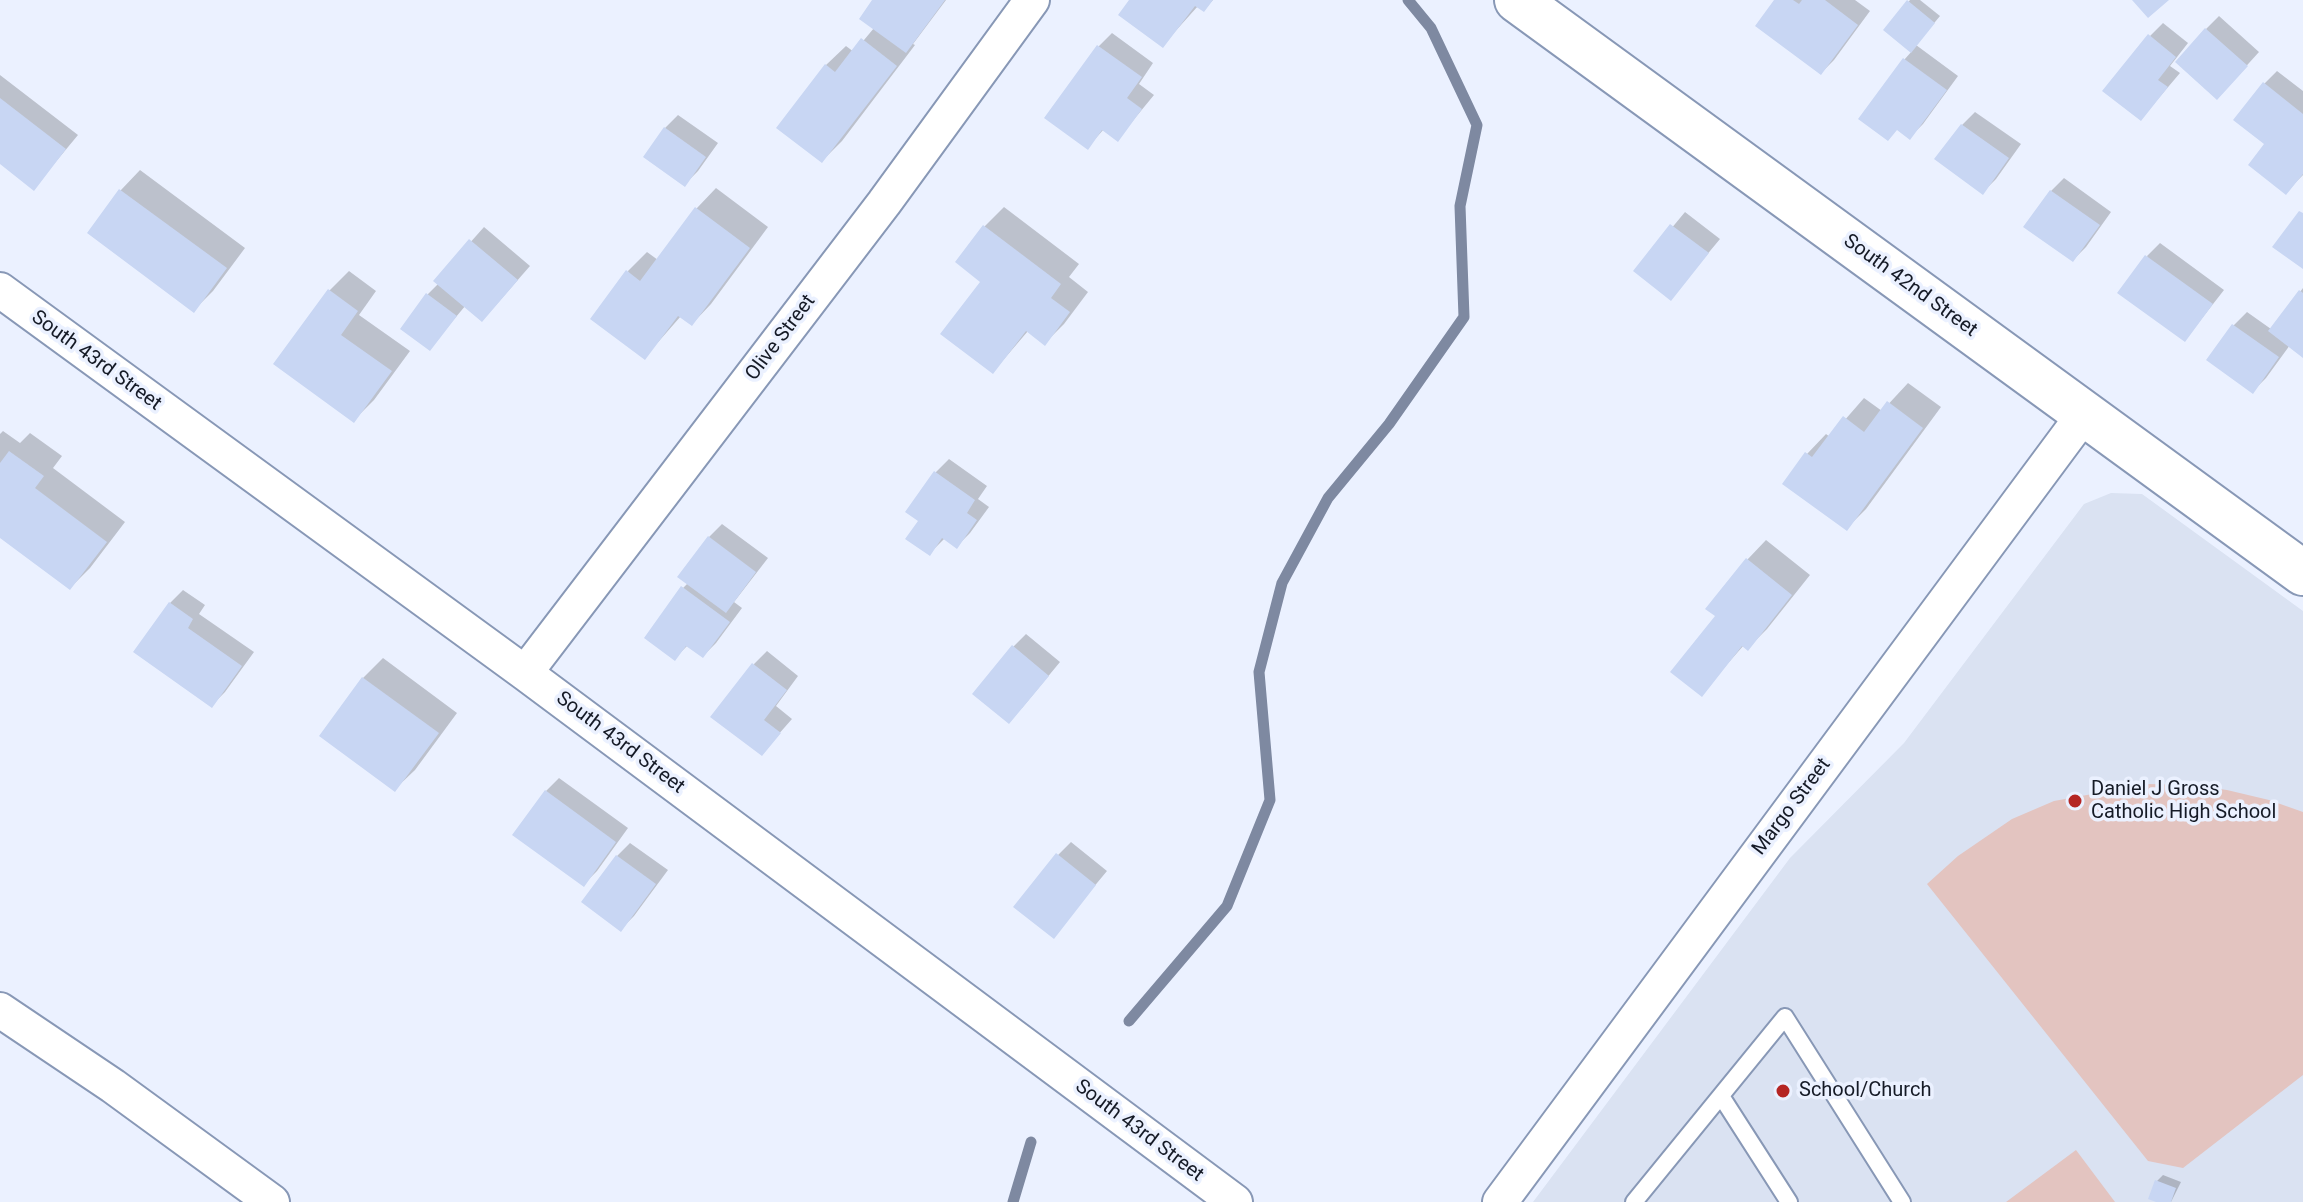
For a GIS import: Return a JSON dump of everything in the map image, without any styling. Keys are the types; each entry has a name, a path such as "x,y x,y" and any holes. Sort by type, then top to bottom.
{"street":[{"name":"Olive Street","path":"525,673 884,203 1032,0"},
{"name":"South 42nd Street","path":"1540,7 2303,573"},
{"name":"South 43rd Street","path":"3,300 525,673 1235,1202"},
{"name":"Margo Street","path":"1500,1202 2085,413"},
{"path":"0,1010 113,1086 272,1202"}],"lane":[{"path":"1634,1202 1785,1017 1902,1202"},
{"path":"1721,1096 1789,1202"}],"shaded area":[{"name":"Daniel J Gross Catholic High School","path":"2111,493 2142,494 2303,611 2303,1202 1533,1202 1790,858 1904,743 2084,504"},
{"path":"2147,784 2227,790 2303,812 2303,1075 2183,1168 2148,1161 1927,884 1958,856 2012,819 2054,801"},
{"path":"2076,1150 2115,1202 2006,1202"}],"building":[{"path":"872,0 945,0 906,53 859,19"},
{"path":"1129,0 1213,0 1204,12 1195,6 1163,48 1118,15"},
{"path":"1774,0 1793,0 1799,4 1802,0 1825,0 1858,25 1821,75 1755,26"},
{"path":"1907,0 1935,23 1911,53 1883,30"},
{"path":"2132,0 2169,0 2148,18"},
{"path":"2205,28 2248,66 2217,100 2175,62"},
{"path":"2148,34 2176,57 2158,80 2168,87 2141,121 2102,91"},
{"path":"861,38 897,66 822,163 776,128 825,64 835,72"},
{"path":"1097,45 1142,77 1127,98 1142,109 1118,142 1102,130 1088,150 1044,118"},
{"path":"1903,58 1947,90 1910,140 1897,130 1888,141 1858,119"},
{"path":"2263,82 2303,114 2303,174 2286,195 2248,165 2264,144 2233,120"},
{"path":"0,98 66,149 34,191 0,164"},
{"path":"1961,124 2009,158 1983,195 1934,159"},
{"path":"664,127 706,157 685,187 643,157"},
{"path":"119,189 227,268 194,313 87,233"},
{"path":"2050,190 2100,225 2073,262 2023,227"},
{"path":"695,207 750,248 692,326 678,316 645,360 590,319 626,270 640,281"},
{"path":"2299,211 2303,213 2303,269 2272,247"},
{"path":"1670,224 1709,253 1671,301 1633,271"},
{"path":"983,225 1061,284 1051,298 1070,312 1045,346 1026,331 993,374 940,334 980,282 955,262"},
{"path":"469,239 518,280 482,322 433,281"},
{"path":"2145,255 2213,304 2185,342 2117,293"},
{"path":"328,289 358,311 341,335 392,371 354,423 273,364"},
{"path":"2299,290 2303,293 2303,358 2268,331"},
{"path":"426,293 457,316 430,351 400,329"},
{"path":"2232,324 2279,357 2253,394 2206,360"},
{"path":"1887,401 1923,428 1847,531 1782,484 1805,452 1812,457 1843,416 1864,432"},
{"path":"9,451 44,476 35,488 107,542 70,590 0,538 0,463"},
{"path":"934,471 975,500 967,513 977,520 957,549 942,538 930,556 905,539 918,521 905,512"},
{"path":"708,536 756,572 726,613 677,577"},
{"path":"1746,558 1792,595 1748,651 1742,646 1702,697 1670,672 1715,616 1705,609"},
{"path":"681,586 730,622 703,658 686,646 675,661 644,638"},
{"path":"169,602 193,619 188,628 242,666 212,708 133,652"},
{"path":"1012,645 1049,676 1009,724 972,694"},
{"path":"752,663 787,690 764,720 781,733 762,756 710,717"},
{"path":"362,677 439,733 395,792 319,736"},
{"path":"545,790 616,842 584,887 512,835"},
{"path":"1056,853 1096,885 1054,939 1013,907"},
{"path":"616,855 656,884 621,932 581,902"},
{"path":"2155,1180 2176,1188 2171,1202 2148,1199"}],"waterway":[{"path":"1129,1021 1227,906 1270,800 1259,672 1282,583 1328,498 1389,424 1464,317 1460,206 1477,125 1431,28 1408,0"},
{"path":"1013,1202 1031,1142"}],"place":[{"name":"Daniel J Gross Catholic High School","path":"2075,801"},
{"name":"School/Church","path":"1783,1091"}]}
